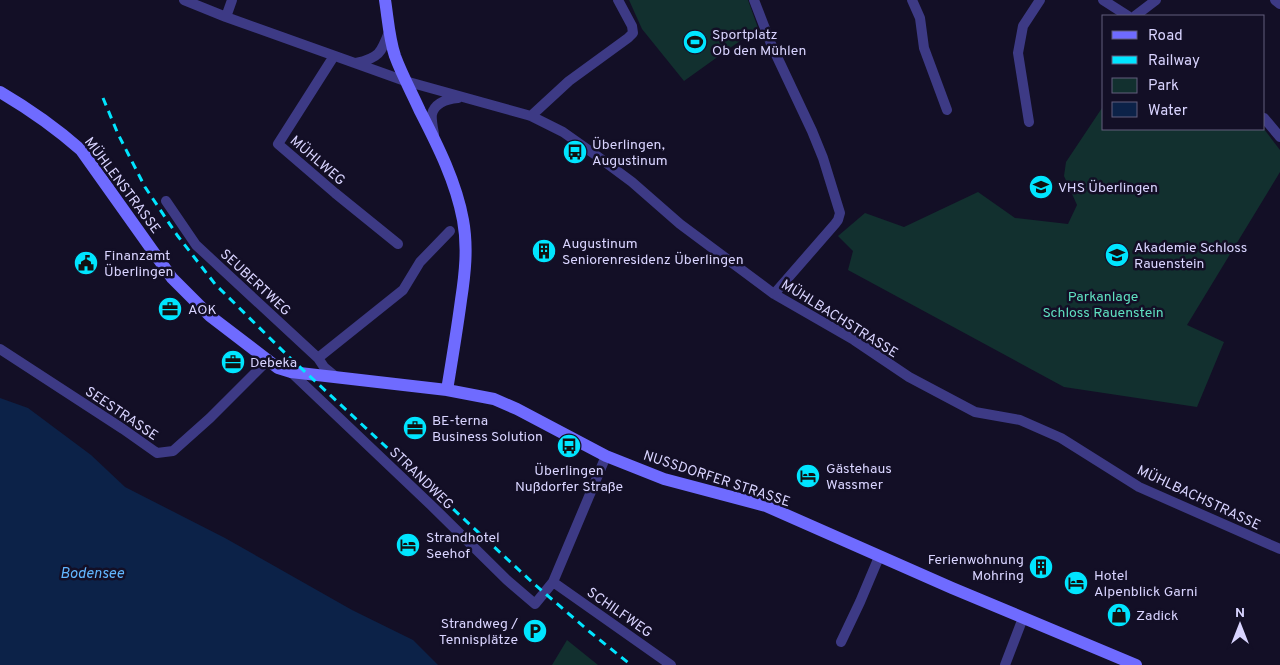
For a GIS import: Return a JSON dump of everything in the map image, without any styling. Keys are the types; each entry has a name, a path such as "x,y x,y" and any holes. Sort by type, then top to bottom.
{"street":[{"name":"MÜHLBACHSTRASSE","path":"184,0 355,64 406,81 531,116 563,132 632,182 680,224 774,294 854,340 908,377 974,412 1020,420 1061,438 1139,487 1280,549"},
{"path":"226,17 232,0"},
{"path":"385,0 394,55 434,139 456,195 463,221 465,240 464,276 447,390"},
{"path":"531,116 569,81 633,33 632,26 618,0"},
{"path":"754,0 771,44 824,158 840,213 836,224 774,294"},
{"path":"912,0 920,18 924,48 947,110"},
{"path":"1029,122 1018,53 1023,26 1040,0"},
{"path":"1103,0 1126,15"},
{"path":"1136,15 1156,0"},
{"path":"1275,0 1280,4"},
{"path":"355,64 377,55 383,48 389,32"},
{"name":"MÜHLWEG","path":"334,56 278,144 398,244"},
{"name":"MÜHLENSTRASSE","path":"0,92 27,108 81,150 172,278 210,316 278,368 291,372 306,373"},
{"path":"434,139 432,114 436,106 447,99 464,97"},
{"path":"1265,119 1280,136"},
{"name":"SEUBERTWEG","path":"166,201 196,245 318,358 334,376"},
{"path":"318,358 403,290 420,262 450,231"},
{"name":"SEESTRASSE","path":"0,349 157,453 173,451 210,418 267,361"},
{"name":"STRANDWEG","path":"291,372 507,580 535,604 553,582"},
{"name":"NUSSDORFER STRASSE","path":"306,373 447,390 494,398 606,456 664,479 766,506 880,557 1136,665"},
{"path":"553,582 606,456"},
{"path":"842,642 880,557"},
{"name":"SCHILFWEG","path":"553,582 670,665"},
{"path":"1005,665 1023,618"}],"green space":[{"name":"Sportplatz Ob den Mühlen","path":"629,0 748,0 758,28 684,81 642,29"},
{"name":"Parkanlage Schloss Rauenstein","path":"1102,108 1102,130 1265,130 1280,150 1280,172 1187,325 1224,342 1197,407 1064,387 848,270 853,251 838,236 865,213 904,227 978,192 1015,218 1068,224 1077,205 1064,176 1066,162"},
{"path":"567,640 598,665 552,665"}],"water":[{"name":"Bodensee","path":"0,398 28,408 91,455 125,487 225,538 352,610 413,640 438,665 0,665"}],"railway":[{"path":"103,98 118,134 145,187 177,235 215,284 288,356 533,583 631,665"}],"place":[{"name":"Sportplatz Ob den Mühlen","path":"695,42"},
{"name":"Überlingen, Augustinum","path":"575,152"},
{"name":"VHS Überlingen","path":"1041,187"},
{"name":"Augustinum Seniorenresidenz Überlingen","path":"544,251"},
{"name":"Akademie Schloss Rauenstein","path":"1117,255"},
{"name":"Finanzamt Überlingen","path":"86,263"},
{"name":"AOK","path":"170,309"},
{"name":"Debeka","path":"233,362"},
{"name":"BE-terna Business Solution","path":"415,428"},
{"name":"Überlingen Nußdorfer Straße","path":"569,446"},
{"name":"Gästehaus Wassmer","path":"808,476"},
{"name":"Strandhotel Seehof","path":"408,545"},
{"name":"Ferienwohnung Mohring","path":"1041,567"},
{"name":"Hotel Alpenblick Garni","path":"1076,583"},
{"name":"Zadick","path":"1119,615"},
{"name":"Strandweg / Tennisplätze","path":"535,631"}]}
